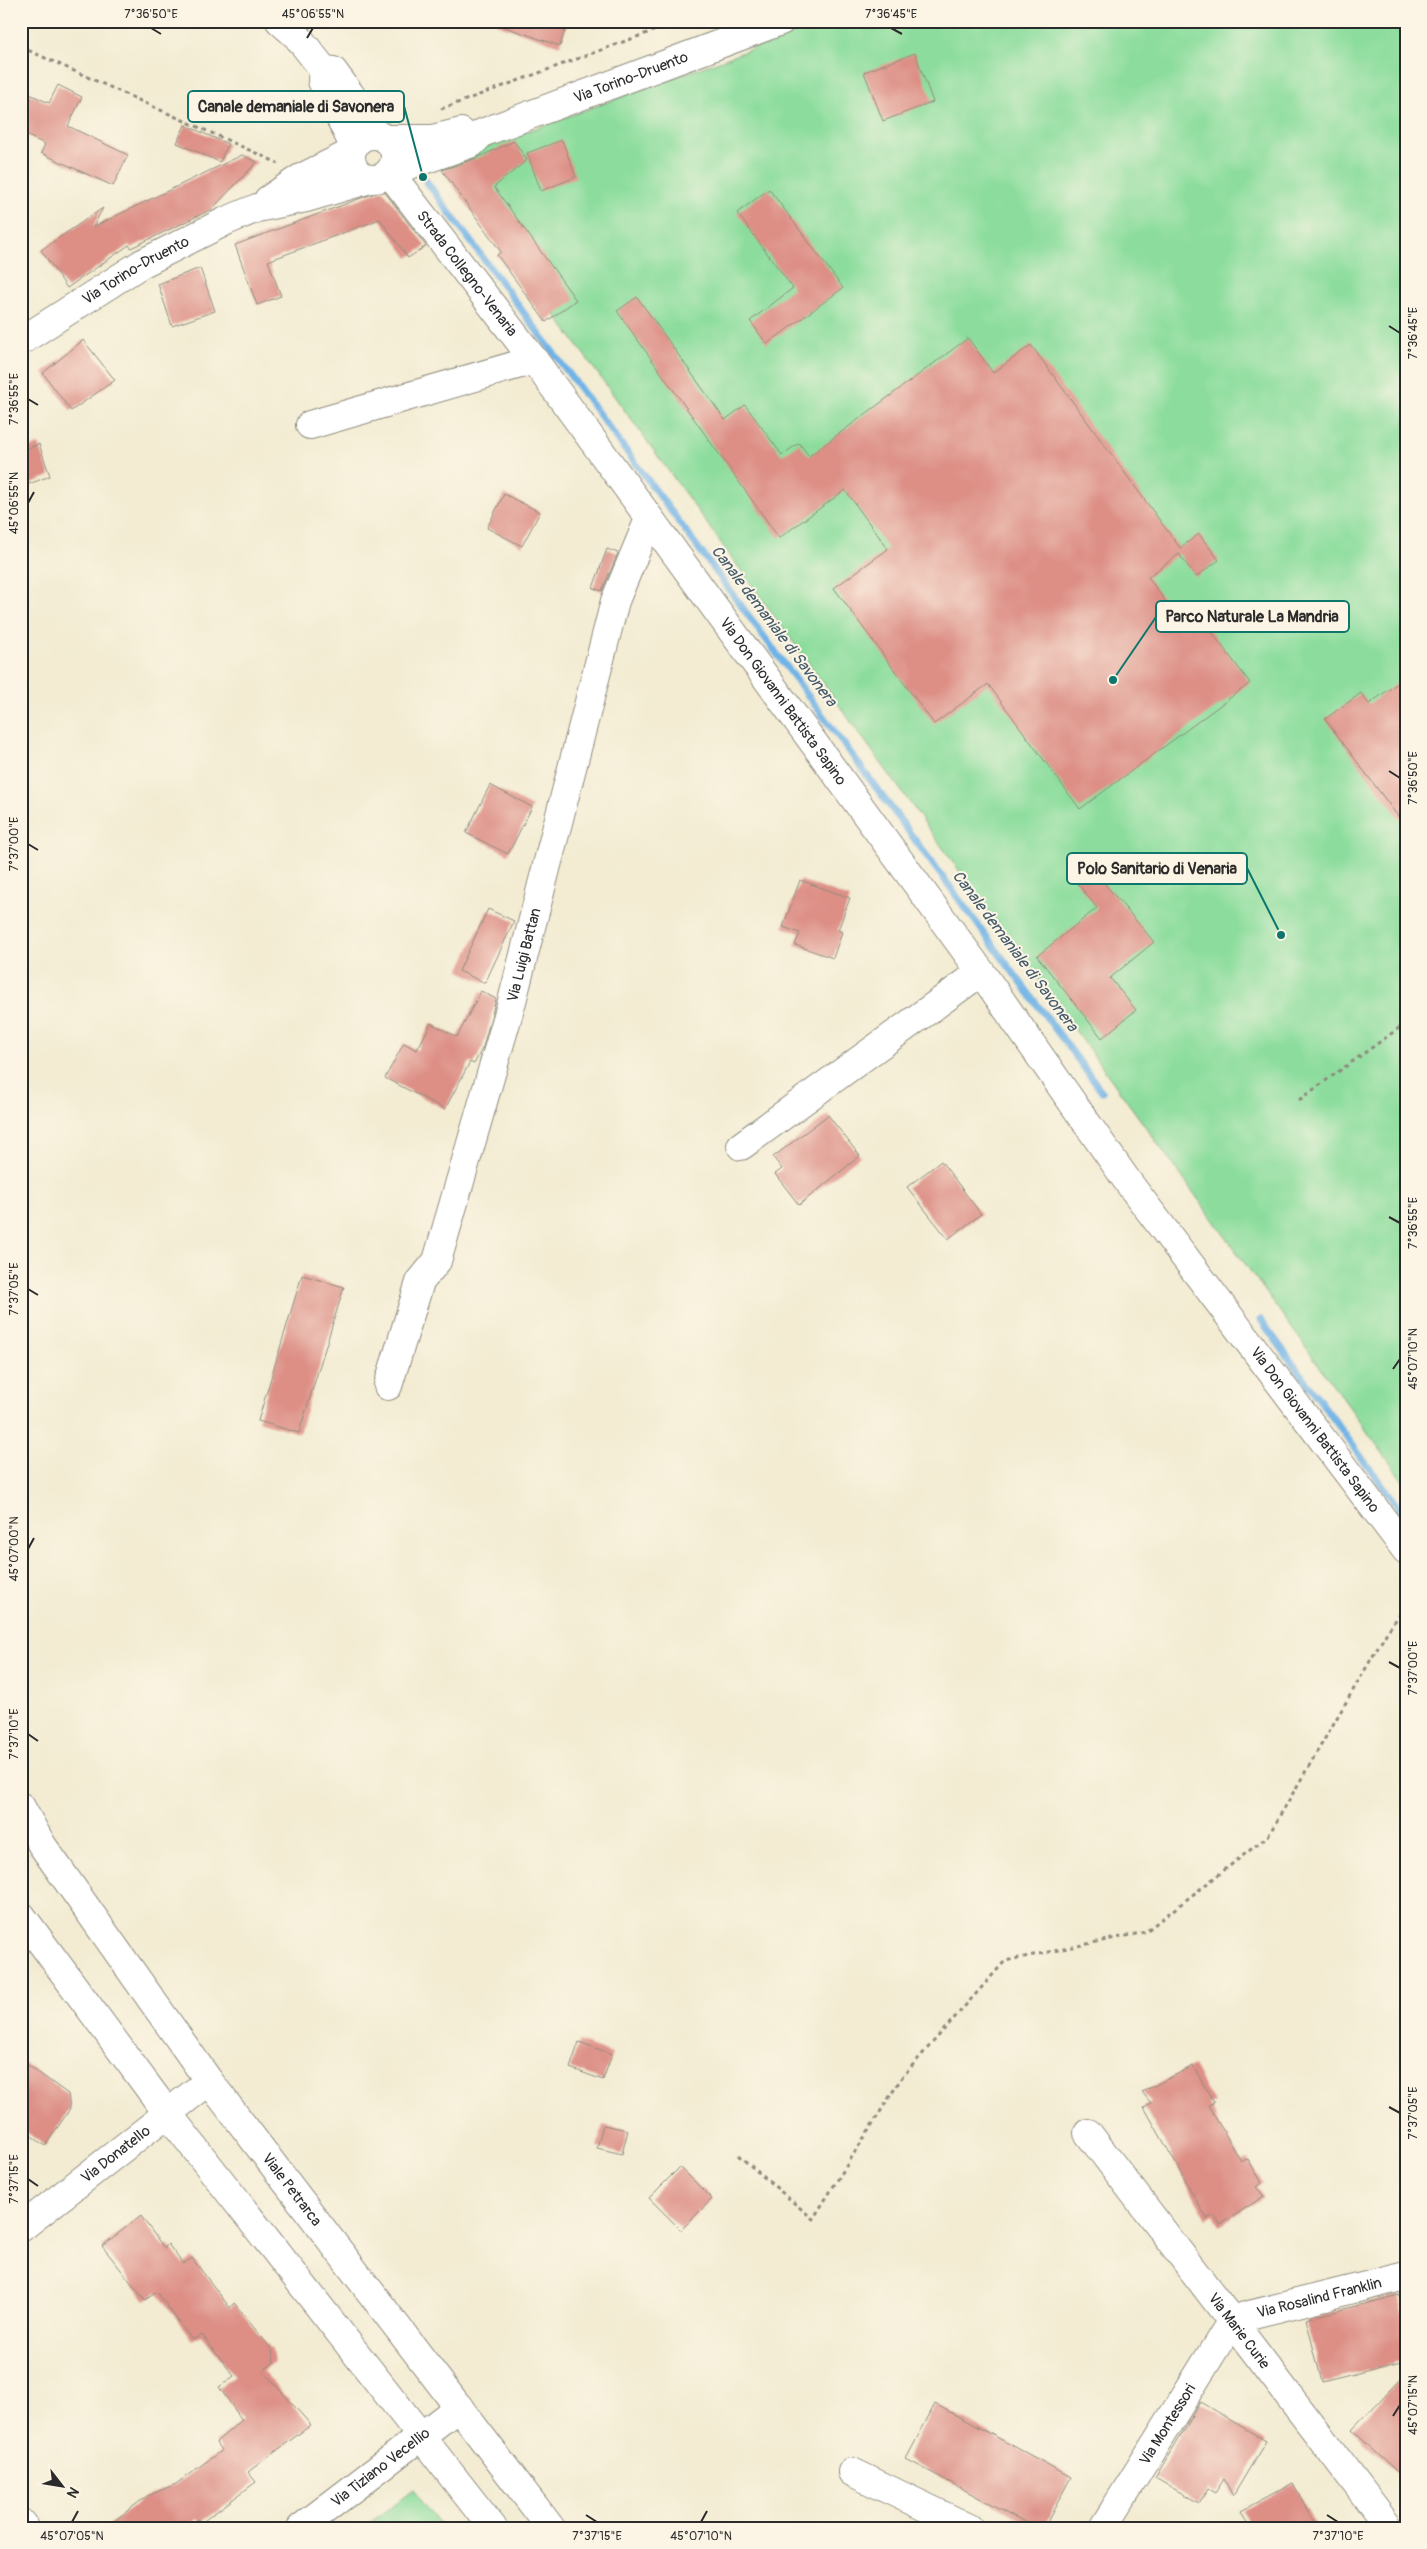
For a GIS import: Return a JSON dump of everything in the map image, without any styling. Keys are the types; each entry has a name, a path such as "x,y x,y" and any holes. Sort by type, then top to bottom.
{"street":[{"path":"280,21 297,36 323,69 322,81 367,143 395,151 394,166 379,176"},
{"name":"Via Torino-Druento","path":"21,341 141,264 226,221 257,208 306,198 379,176 472,143 482,133 780,21"},
{"name":"Via Torino-Druento","path":"257,208 299,179 367,143 432,139 468,131 482,133"},
{"name":"Strada Collegno-Venaria","path":"367,143 353,167 363,177 379,176 539,367"},
{"path":"310,425 539,367"},
{"name":"Via Don Giovanni Battista Sapino","path":"539,367 1022,1029 1105,1122 1132,1173 1160,1198 1242,1333 1406,1550"},
{"name":"Via Luigi Battan","path":"388,1386 420,1282 437,1261 510,1005 615,601 649,519"},
{"path":"741,1146 982,972"},
{"name":"Viale Petrarca","path":"21,1807 31,1838 210,2081 551,2528"},
{"path":"21,1915 168,2114 422,2435 493,2528"},
{"name":"Via Donatello","path":"21,2228 210,2081"},
{"name":"Via Marie Curie","path":"1088,2133 1233,2319 1390,2528"},
{"name":"Via Rosalind Franklin","path":"1233,2319 1406,2276"},
{"name":"Via Montessori","path":"1103,2528 1233,2319"},
{"name":"Via Tiziano Vecellio","path":"301,2528 459,2407"},
{"path":"852,2472 969,2528"},
{"path":"21,2523 25,2528"}],"path":[{"path":"438,110 680,21"},
{"path":"21,47 295,170 299,179"},
{"path":"1299,1100 1406,1023"},
{"path":"738,2155 813,2219 902,2077 1005,1961 1145,1932 1268,1836 1387,1632 1406,1606"}],"green space":[{"path":"828,21 1406,21 1406,1485 444,162"},
{"path":"413,2490 443,2528 363,2528"}],"building":[{"path":"497,21 568,21 560,46 496,24"},
{"path":"915,53 933,102 883,121 864,72"},
{"path":"58,85 82,97 68,126 128,155 113,186 41,153 45,144 21,133 21,90 49,103"},
{"path":"185,125 228,144 220,162 177,143"},
{"path":"562,140 576,177 541,191 527,153"},
{"path":"514,141 527,160 494,187 576,300 546,322 497,255 501,252 442,170 477,158"},
{"path":"242,155 257,162 212,209 131,248 129,245 67,288 41,250 103,208 93,227"},
{"path":"769,189 843,288 767,344 750,321 793,288 737,213"},
{"path":"383,190 426,246 408,258 380,219 268,261 281,296 257,305 235,245"},
{"path":"200,268 215,311 172,326 158,284"},
{"path":"637,297 725,420 745,405 782,455 799,443 809,456 968,338 993,373 1031,345 1180,548 1199,534 1219,560 1196,577 1179,554 1148,577 1178,619 1193,607 1250,683 1080,809 988,684 934,724 834,588 888,549 845,490 779,538 617,311"},
{"path":"83,340 115,380 71,411 43,373"},
{"path":"39,444 50,476 21,487 21,451"},
{"path":"504,494 540,512 522,546 487,528"},
{"path":"607,549 618,553 602,591 593,588"},
{"path":"1406,677 1406,827 1325,719 1361,693 1369,704"},
{"path":"490,785 532,807 508,854 466,833"},
{"path":"1083,858 1154,942 1110,978 1136,1010 1102,1038 1037,956 1097,908 1068,871"},
{"path":"800,880 850,898 838,930 842,932 833,958 795,945 800,933 783,927"},
{"path":"488,909 514,921 485,983 459,971"},
{"path":"481,991 496,999 483,1047 474,1064 470,1062 445,1109 385,1078 404,1043 417,1050 431,1023 457,1037"},
{"path":"828,1115 860,1156 799,1205 775,1174 782,1169 773,1157"},
{"path":"941,1161 981,1214 948,1239 907,1187"},
{"path":"302,1275 344,1287 299,1433 258,1421"},
{"path":"579,2042 612,2054 603,2080 570,2068"},
{"path":"21,2060 68,2094 70,2109 45,2146 21,2128"},
{"path":"1193,2066 1214,2103 1208,2105 1241,2161 1248,2159 1262,2183 1256,2187 1264,2196 1220,2225 1214,2215 1207,2219 1144,2107 1151,2103 1142,2092"},
{"path":"603,2125 628,2130 622,2154 597,2148"},
{"path":"680,2167 712,2199 681,2230 649,2198"},
{"path":"141,2216 164,2248 168,2244 183,2264 192,2258 230,2308 234,2303 272,2350 274,2362 263,2371 311,2425 248,2472 256,2482 201,2523 198,2519 186,2528 105,2528 147,2496 176,2484 222,2450 216,2442 242,2420 219,2387 234,2376 202,2335 192,2340 157,2292 145,2300 102,2246"},
{"path":"1399,2295 1406,2322 1406,2361 1322,2382 1306,2319"},
{"path":"1406,2373 1406,2480 1352,2430"},
{"path":"1200,2402 1266,2441 1233,2496 1224,2479 1215,2493 1208,2489 1199,2503 1155,2478"},
{"path":"935,2404 1071,2477 1044,2528 1036,2528 906,2459"},
{"path":"1293,2483 1317,2528 1251,2528 1242,2511"}],"waterway":[{"name":"Canale demaniale di Savonera","path":"423,177 1102,1092"},
{"name":"Canale demaniale di Savonera","path":"1261,1320 1406,1518"}],"place":[{"name":"Canale demaniale di Savonera","path":"423,177"},
{"name":"Parco Naturale La Mandria","path":"1113,680"},
{"name":"Polo Sanitario di Venaria","path":"1281,935"}]}
